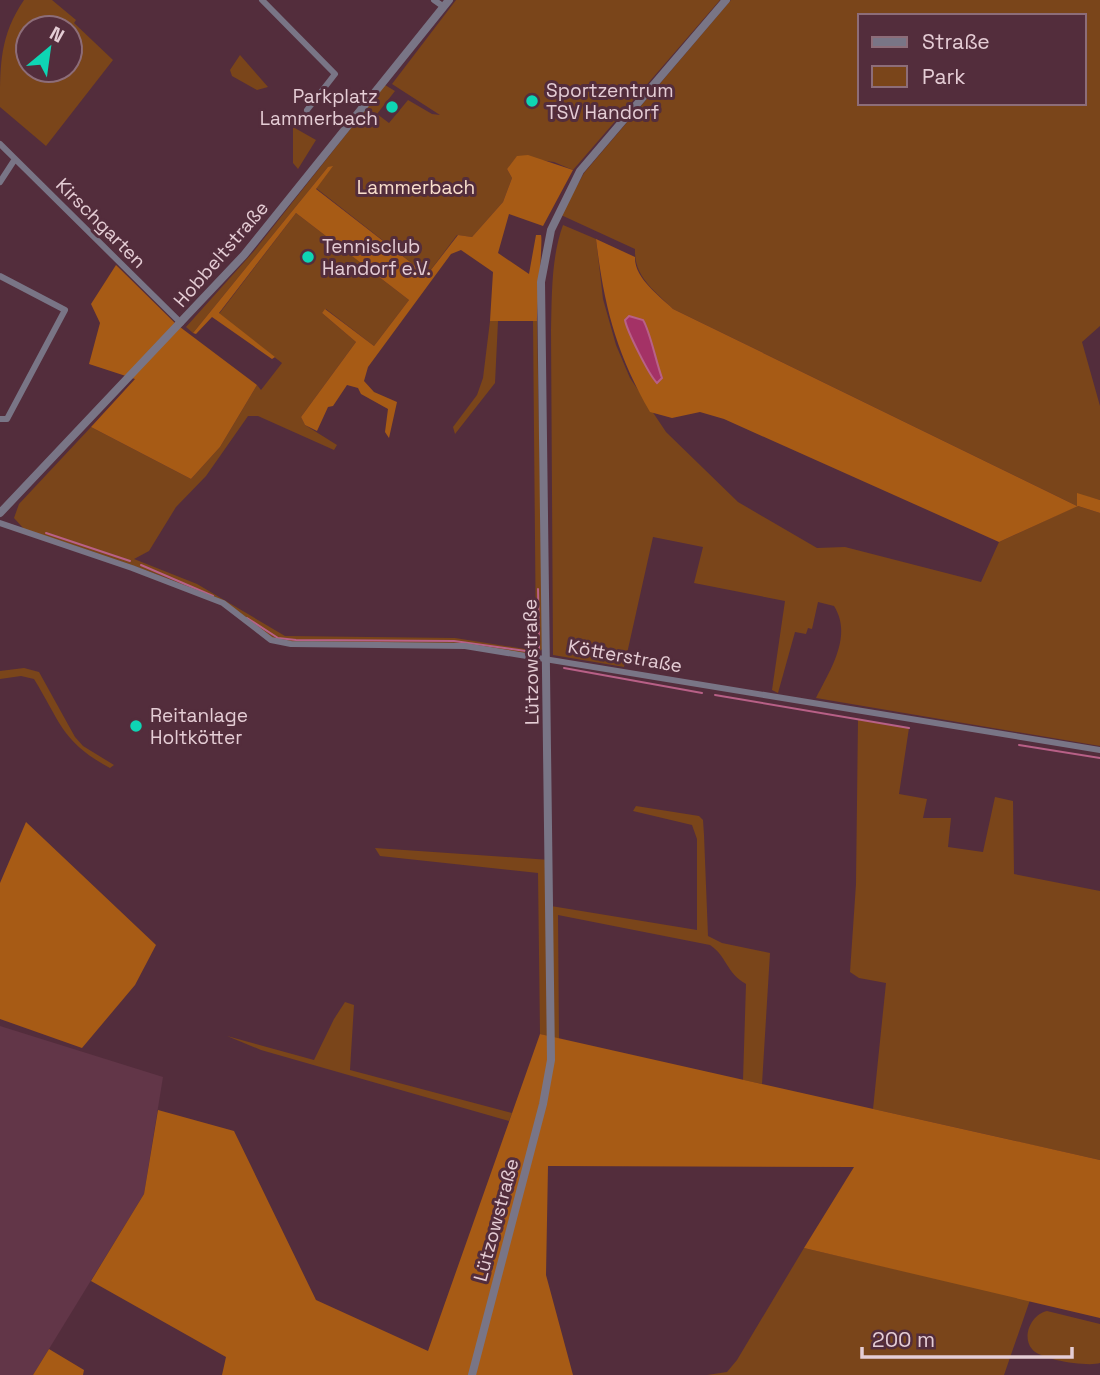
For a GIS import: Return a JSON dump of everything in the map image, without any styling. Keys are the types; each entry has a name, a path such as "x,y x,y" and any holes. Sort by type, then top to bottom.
{"street":[{"path":"262,0 335,74 307,110"},
{"path":"434,0 446,4"},
{"name":"Lützowstraße","path":"472,1375 543,1104 551,1060 541,282 546,246 555,219 580,171 726,0"},
{"name":"Hobbeltstraße","path":"0,513 181,323 272,220 446,4"},
{"name":"Kirschgarten","path":"0,144 181,323"},
{"path":"0,182 15,159"},
{"path":"0,275 65,310 7,419 0,418"},
{"name":"Kötterstraße","path":"0,523 132,568 223,603 271,640 291,644 466,646 1100,750"}],"shaded area":[{"path":"528,155 573,170 543,226 509,214 498,253 529,274 536,235 541,235 537,321 490,321 493,272 461,250 451,254 368,367 364,381 374,392 397,402 389,438 385,432 388,409 361,394 358,388 347,385 333,406 328,407 317,431 305,425 301,417 356,342 322,313 325,309 374,346 409,300 296,213 219,313 275,357 272,359 212,317 196,334 193,333 328,167 333,166 316,189 427,275 458,235 472,237 503,202 512,178 507,169 517,156"},
{"path":"596,239 635,257 643,279 673,309 1077,506 1077,493 1100,500 1100,513 1078,506 999,542 724,419 700,412 672,418 650,412 628,370 613,328"},
{"path":"116,265 176,324 257,385 220,447 191,479 91,427 135,379 89,364 100,323 91,304"},
{"path":"629,316 643,320 646,325 662,378 657,383 630,333 625,320"},
{"path":"26,822 156,945 135,985 82,1048 0,1019 0,883"},
{"path":"0,1026 163,1077 144,1194 33,1375 0,1375"},
{"path":"540,1034 1100,1160 1100,1318 804,1248 854,1167 548,1166 546,1275 573,1375 222,1375 226,1357 91,1281 144,1194 158,1110 234,1131 316,1300 428,1351"},
{"path":"49,1349 84,1370 83,1375 33,1375"}],"green space":[{"path":"24,0 52,0 69,14 16,14"},
{"name":"Lammerbach","path":"456,0 720,0 573,170 554,162 517,157 507,169 512,178 503,202 472,237 457,235 427,275 316,188 328,167 193,333 186,327 254,251 385,85 395,91 377,114 389,123 408,100 432,114 440,115 392,84"},
{"path":"731,0 1100,0 1100,326 1082,342 1100,406 1100,500 1077,494 1078,506 1100,513 1100,746 816,698 837,653 841,629 834,606 818,602 812,629 808,628 806,634 795,632 778,693 772,690 785,601 694,583 703,547 653,537 624,667 553,655 551,330 554,263 563,225 596,239 603,299 616,345 630,378 666,432 738,502 817,548 845,547 981,582 999,542 1077,506 673,309 642,275 635,249 561,215 584,173"},
{"path":"14,17 14,84 84,84 84,32 113,60 46,146 0,107 3,50"},
{"path":"240,55 268,87 257,90 232,76 230,70"},
{"path":"293,127 316,140 298,169 293,163"},
{"path":"296,213 409,300 374,346 326,309 322,313 356,342 301,417 305,425 337,445 334,450 258,416 248,416 206,476 176,507 149,551 134,559 197,584 285,636 455,638 531,650 536,648 533,321 537,321 543,648 534,657 465,646 291,644 265,635 193,589 130,564 24,529 14,518 19,504 91,427 191,479 220,447 257,385 261,390 282,363 219,314"},
{"path":"490,321 498,321 495,383 455,434 453,427 477,395 483,378"},
{"path":"24,668 39,672 75,737 83,746 114,765 110,768 94,759 72,740 57,720 34,679 21,676 0,679 0,671"},
{"path":"858,719 909,728 899,794 927,799 923,818 951,818 948,847 983,852 995,797 1013,801 1014,874 1100,891 1100,1160 873,1109 886,983 859,978 850,972 856,884"},
{"path":"636,806 699,816 703,820 708,936 722,943 770,953 762,1084 743,1080 746,984 734,975 716,949 710,945 558,915 559,1039 540,1034 538,873 380,856 375,848 550,860 551,906 697,930 697,839 692,825 633,811"},
{"path":"345,1002 354,1005 350,1070 512,1113 509,1121 261,1050 227,1036 314,1060"},
{"path":"804,1248 1030,1300 1004,1375 707,1375 727,1372 737,1360"},
{"path":"1047,1311 1100,1324 1100,1363 1064,1362 1032,1349 1028,1338 1030,1326 1037,1316"}],"waterway":[{"path":"46,533 130,561"},
{"path":"141,565 213,596"},
{"path":"247,618 278,638 454,641 533,652 539,648 538,589"},
{"path":"564,668 702,693"},
{"path":"715,695 909,728"},
{"path":"1019,745 1100,758"}],"place":[{"name":"Sportzentrum TSV Handorf","path":"532,101"},
{"name":"Parkplatz Lammerbach","path":"392,107"},
{"name":"Tennisclub Handorf e.V.","path":"308,257"},
{"name":"Reitanlage Holtkötter","path":"136,726"}]}
